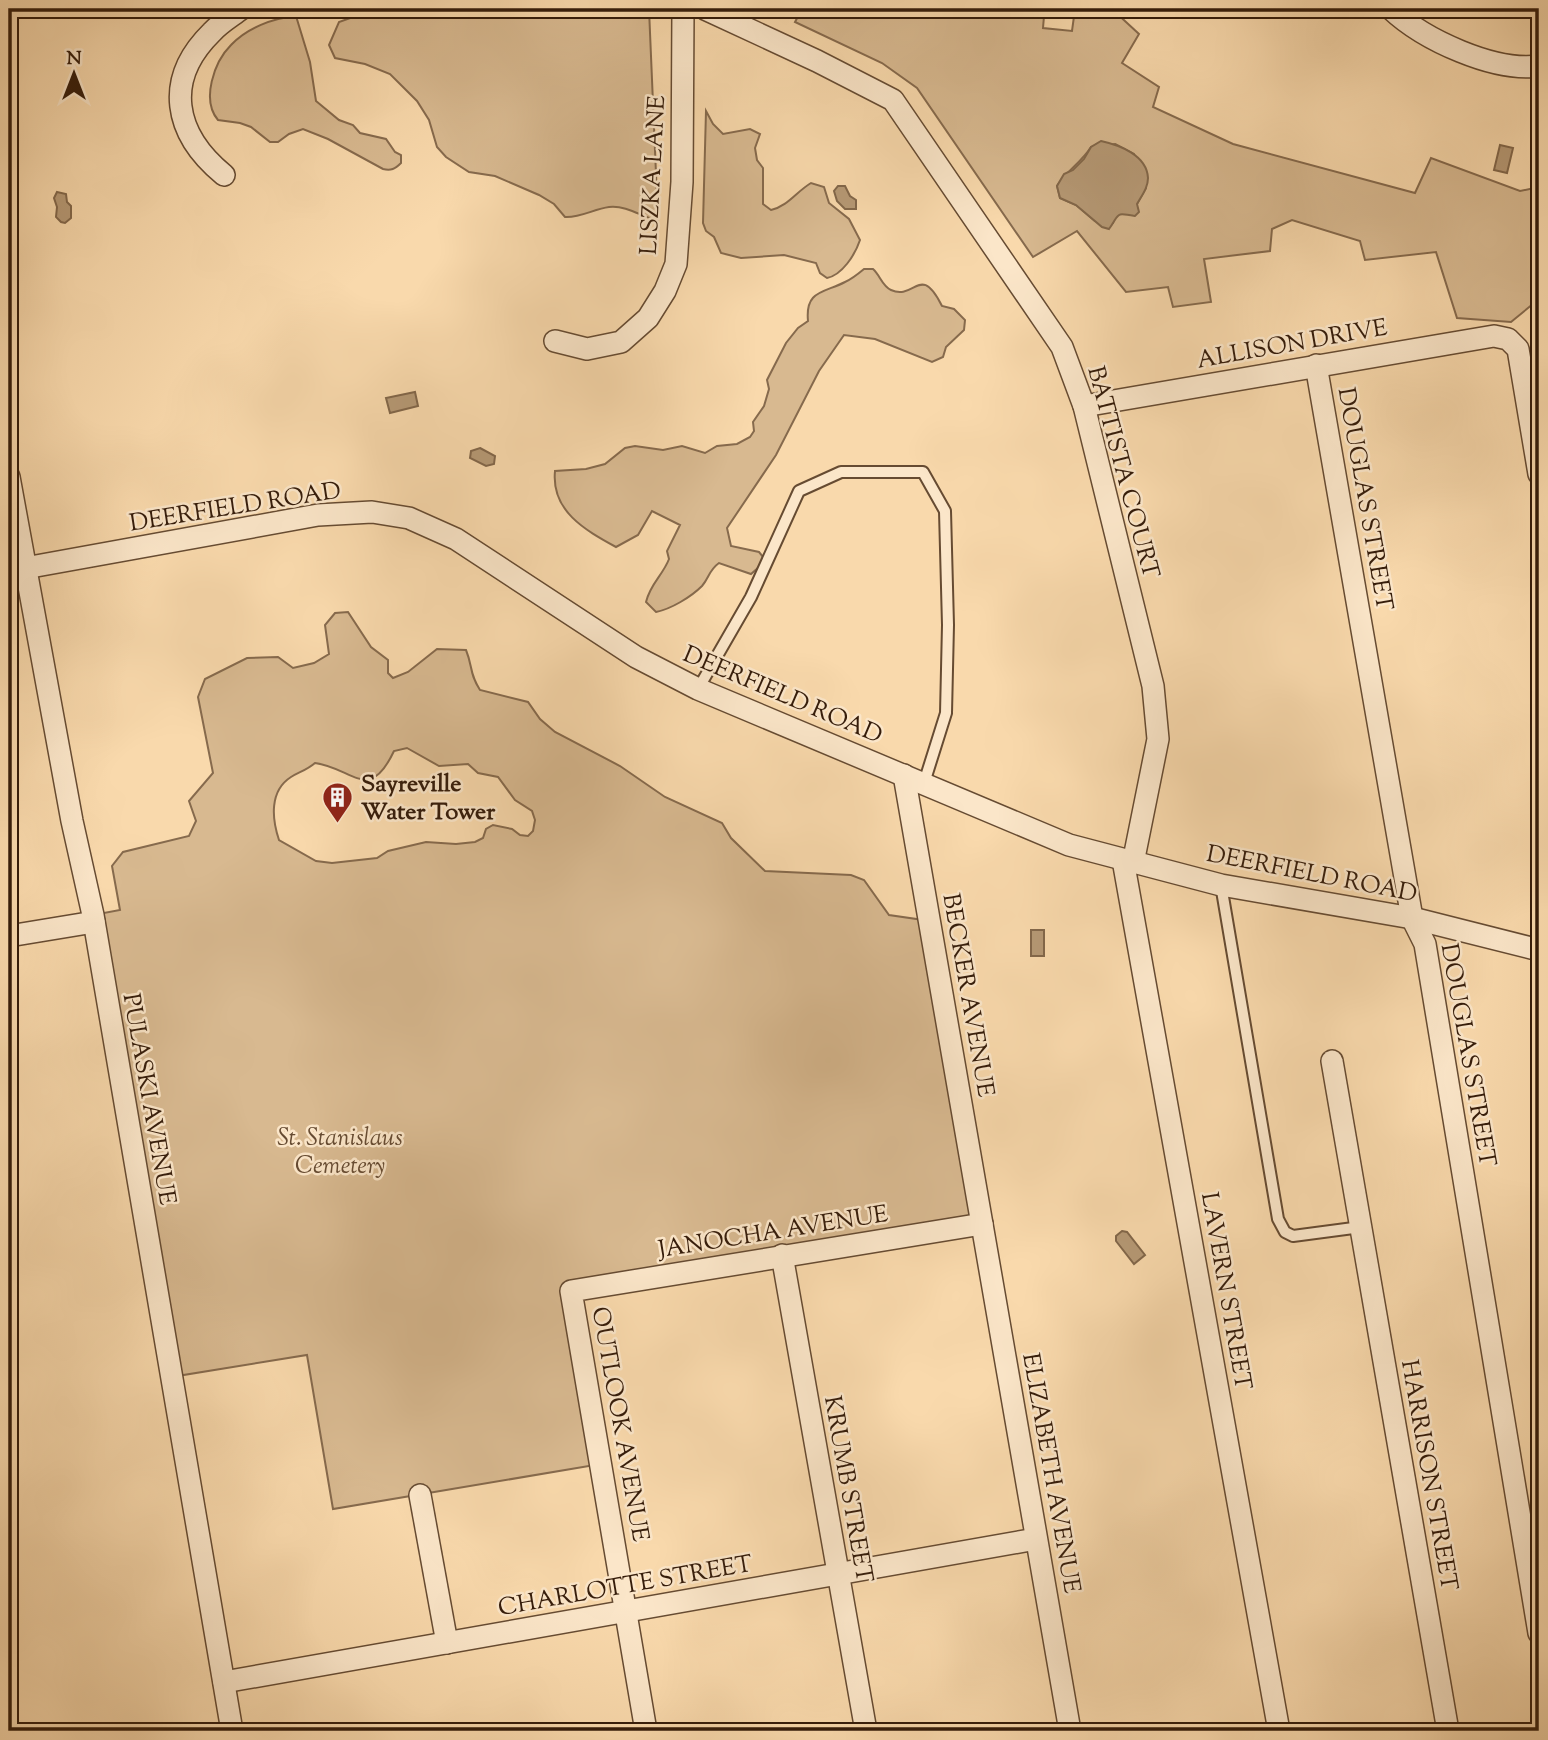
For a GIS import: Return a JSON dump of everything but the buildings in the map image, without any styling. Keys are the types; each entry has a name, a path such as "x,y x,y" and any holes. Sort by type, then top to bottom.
{"street":[{"path":"224,175 205,160 188,136 180,110 181,84 194,55 212,32 242,9"},
{"name":"LISZKA LANE","path":"555,341 587,348 621,342 648,318 665,291 676,264 682,182 683,9"},
{"name":"BATTISTA COURT","path":"705,9 893,100 1062,347 1084,406 1153,686 1158,739 1128,861"},
{"path":"1391,9 1403,20 1465,55 1532,67"},
{"name":"ALLISON DRIVE","path":"1084,406 1494,336 1508,339 1518,349 1539,474"},
{"name":"DOUGLAS STREET","path":"1316,365 1412,918 1425,944 1539,1633"},
{"name":"PULASKI AVENUE","path":"9,477 72,821 94,922 232,1731"},
{"name":"DEERFIELD ROAD","path":"25,568 318,515 372,512 409,519 456,539 636,657 698,689 1069,845 1222,885 1412,918 1539,950"},
{"name":"BECKER AVENUE","path":"914,779 982,1224"},
{"name":"LAVERN STREET","path":"1128,861 1279,1731"},
{"path":"9,936 94,922"},
{"name":"HARRISON STREET","path":"1332,1061 1448,1731"},
{"name":"JANOCHA AVENUE","path":"571,1290 982,1224"},
{"name":"ELIZABETH AVENUE","path":"982,1224 1070,1731"},
{"name":"KRUMB STREET","path":"782,1255 866,1731"},
{"name":"OUTLOOK AVENUE","path":"571,1290 646,1731"},
{"path":"420,1495 447,1643"},
{"name":"CHARLOTTE STREET","path":"224,1682 1036,1539"}],"lane":[{"path":"698,689 751,597 799,491 841,472 923,472 945,511 947,713 914,779"},
{"path":"1222,885 1278,1219 1285,1232 1293,1236 1361,1227"}],"green space":[{"path":"448,9 649,9 658,221 616,207 565,217 554,204 539,195 495,176 469,172 446,157 437,147 429,120 417,101 390,74 365,64 335,58 329,45 339,22 353,17 404,18"},
{"path":"802,9 1023,9 1023,13 1044,16 1043,28 1072,31 1075,9 1113,10 1139,34 1122,63 1159,87 1153,107 1233,144 1415,193 1431,158 1520,191 1539,187 1539,299 1511,322 1457,318 1436,252 1365,260 1360,241 1292,220 1272,229 1270,251 1204,259 1211,302 1173,307 1168,287 1126,292 1077,231 1033,257 917,88 882,63 795,22","holes":["1115,144 1134,154 1146,188 1137,204 1115,216 1113,223 1095,221 1076,205 1060,198 1057,186 1091,147"]},
{"path":"296,16 310,62 316,101 339,120 353,125 360,133 386,139 395,152 401,155 401,163 397,167 391,170 383,169 328,139 303,129 278,142 270,142 251,127 218,120 210,102 210,92 215,71 225,52 237,39 253,29 278,19"},
{"path":"706,111 723,134 750,129 760,134 755,148 757,160 763,168 763,204 771,210 811,183 824,187 829,203 849,219 860,240 843,269 827,278 820,273 816,263 784,255 741,258 721,253 714,237 706,231 703,223"},
{"path":"864,269 873,269 891,290 899,292 917,286 928,286 942,306 954,309 965,320 964,330 946,347 943,357 932,362 875,339 844,335 819,371 776,455 727,528 731,546 759,552 764,558 759,567 751,574 719,563 702,586 692,594 656,612 646,602 650,590 669,559 667,551 680,525 652,511 638,535 616,547 572,518 558,497 555,471 586,469 605,464 625,448 635,446 663,450 682,446 705,453 717,446 737,444 750,437 754,431 753,422 764,406 769,389 767,380 786,343 798,328 808,321 808,311 813,298"},
{"name":"St. Stanislaus Cemetery","path":"348,612 371,647 388,660 388,673 393,678 408,672 437,649 466,650 480,690 528,702 540,719 555,732 620,766 665,797 722,823 731,838 765,871 851,875 864,880 889,915 930,921 982,1224 572,1290 601,1464 333,1509 307,1355 171,1377 93,915 120,910 112,866 123,852 189,836 196,821 189,801 213,773 198,697 205,679 247,658 278,657 293,668 314,663 329,654 325,625 335,613","holes":["407,748 439,766 468,764 478,773 498,777 515,800 532,811 535,820 533,831 528,836 520,835 512,829 493,825 486,829 483,838 475,842 426,842 388,851 377,858 332,863 316,861 279,840 274,815 279,790 291,777 315,763 359,779 368,779 376,776 385,767 394,751"]}],"shaded area":[{"path":"1101,141 1131,152 1143,163 1148,178 1137,204 1139,212 1135,216 1118,215 1109,229 1102,227 1076,205 1060,198 1057,186 1064,174 1073,170 1091,147"},
{"path":"1500,145 1513,148 1507,173 1494,170"},
{"path":"838,186 845,186 850,196 856,200 856,209 845,209 837,201 834,191"},
{"path":"57,192 66,194 67,202 71,206 71,218 65,223 56,217 54,198"},
{"path":"415,392 418,406 390,413 386,398"},
{"path":"480,448 495,456 494,464 486,466 470,458 471,451"},
{"path":"1031,930 1044,930 1044,956 1031,956"},
{"path":"1122,1231 1127,1232 1145,1255 1134,1264 1116,1241 1116,1236"}],"place":[{"name":"Sayreville Water Tower","path":"338,824"}]}
